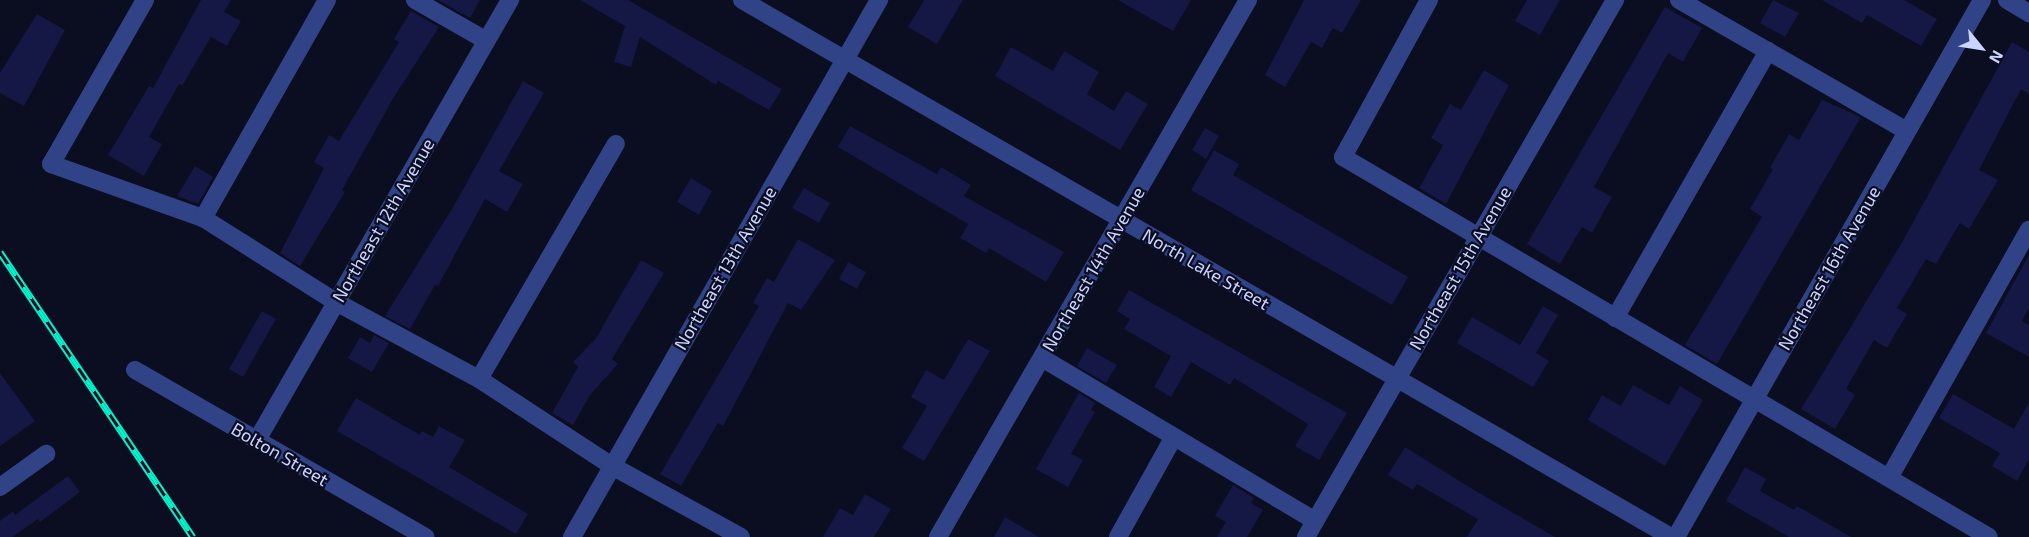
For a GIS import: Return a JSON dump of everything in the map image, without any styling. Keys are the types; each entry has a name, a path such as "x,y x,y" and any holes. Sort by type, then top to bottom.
{"street":[{"path":"145,0 51,164 203,218 336,302 479,379 612,466 741,537"},
{"path":"203,218 327,0"},
{"path":"415,0 485,40"},
{"name":"Northeast 12th Avenue","path":"257,440 510,0"},
{"name":"North Lake Street","path":"742,0 1671,537"},
{"name":"Northeast 13th Avenue","path":"572,537 879,0"},
{"name":"Northeast 14th Avenue","path":"939,537 1248,0"},
{"path":"1429,0 1343,157 1989,537"},
{"name":"Northeast 15th Avenue","path":"1310,529 1615,0"},
{"path":"1679,0 1907,130"},
{"name":"Northeast 16th Avenue","path":"1676,537 1982,0"},
{"path":"2007,0 2029,13"},
{"path":"1615,318 1768,51"},
{"path":"479,379 616,144"},
{"path":"1889,478 2029,230"},
{"path":"1042,358 1173,438 1310,529"},
{"name":"Bolton Street","path":"135,370 424,537"},
{"path":"1118,537 1173,438"},
{"path":"0,487 46,453"}],"building":[{"path":"201,0 231,0 224,12 241,21 227,46 211,37 182,86 179,84 149,137 162,144 144,176 108,155 149,86 153,88"},
{"path":"438,0 480,0 470,18"},
{"path":"580,0 628,0 782,89 769,110 718,81 716,85 640,37 631,67 614,62 625,26"},
{"path":"924,0 963,0 937,44 908,27"},
{"path":"1118,0 1191,0 1173,31"},
{"path":"1304,0 1361,0 1342,33 1333,28 1322,48 1311,42 1285,87 1265,75"},
{"path":"1527,0 1560,0 1540,35 1515,21"},
{"path":"1773,0 1799,13 1785,37 1760,23"},
{"path":"1822,0 1904,0 1937,19 1921,46 1867,15 1862,23"},
{"path":"1665,7 1702,28 1683,62 1668,53 1594,187 1612,197 1592,233 1582,227 1560,264 1527,244"},
{"path":"411,11 439,27 394,97 342,190 345,192 300,266 280,253 324,168 314,162 329,135 339,141 399,42 394,39"},
{"path":"37,14 65,30 24,106 0,93 0,73"},
{"path":"2012,42 2029,52 2029,94 2021,89 1979,170 1998,180 1969,229 1960,223 1936,264 1926,259 1897,308 1907,314 1887,348 1874,340 1846,389 1855,395 1835,429 1801,409 1901,244"},
{"path":"1011,47 1053,71 1064,51 1099,72 1087,94 1114,111 1126,91 1148,104 1120,150 995,76"},
{"path":"1484,70 1509,85 1446,204 1419,188 1443,145 1431,138 1450,104 1461,110"},
{"path":"523,81 544,93 499,171 523,184 507,212 485,199 438,286 435,285 410,329 385,316 452,209"},
{"path":"1822,100 1861,117 1717,364 1685,345 1762,217 1750,209 1773,169 1770,168 1789,134 1799,140"},
{"path":"850,126 937,174 941,167 971,185 964,196 1064,252 1046,282 989,248 986,253 960,238 968,224 838,147"},
{"path":"1205,128 1219,136 1206,159 1192,150"},
{"path":"1214,150 1239,164 1233,175 1408,277 1392,305 1191,190"},
{"path":"195,166 213,177 198,204 177,196"},
{"path":"691,178 712,191 699,215 677,202"},
{"path":"804,188 830,203 819,223 792,208"},
{"path":"798,239 835,260 801,310 788,303 723,426 718,423 681,486 660,474 759,306 753,303 767,278 774,282"},
{"path":"2029,255 2029,308 2022,321 2029,325 2029,357 1986,333"},
{"path":"641,260 664,273 612,359 618,364 590,395 573,425 552,413 578,367 573,362 596,338"},
{"path":"848,262 866,272 857,289 839,279"},
{"path":"1129,290 1347,413 1319,460 1295,446 1308,424 1234,378 1230,385 1191,362 1171,397 1154,387 1171,356 1124,329 1130,319 1117,311"},
{"path":"1543,306 1558,315 1536,353 1549,361 1533,387 1457,343 1472,317 1520,345"},
{"path":"262,311 276,319 243,377 229,369"},
{"path":"374,335 389,343 372,372 348,358 360,337 370,343"},
{"path":"968,339 990,351 924,461 902,448 927,406 911,397 926,370 944,380"},
{"path":"1087,348 1117,365 1106,383 1077,366"},
{"path":"0,373 35,421 0,446"},
{"path":"1633,385 1669,405 1680,386 1703,400 1665,466 1588,420 1602,395 1621,406"},
{"path":"1079,393 1095,403 1091,410 1095,412 1071,454 1083,460 1068,487 1036,469"},
{"path":"1953,394 2014,429 2029,402 2029,459 2017,481 1992,466 2000,453 1939,418"},
{"path":"356,398 420,435 422,431 433,437 439,426 465,440 449,467 528,514 516,534 337,431"},
{"path":"1405,447 1555,537 1467,537 1478,519 1417,484 1413,490 1388,475"},
{"path":"1745,467 1766,479 1760,491 1794,510 1797,506 1851,537 1789,537 1726,501"},
{"path":"68,476 80,492 40,522 38,519 12,537 0,537 0,521 13,511 15,515"},
{"path":"1233,485 1254,498 1251,503 1263,510 1247,537 1217,537 1226,522 1215,516"},
{"path":"865,494 891,509 874,537 823,537 840,508 853,515"},
{"path":"1005,517 1039,537 994,537"}],"railway":[{"path":"0,252 193,537"}]}
